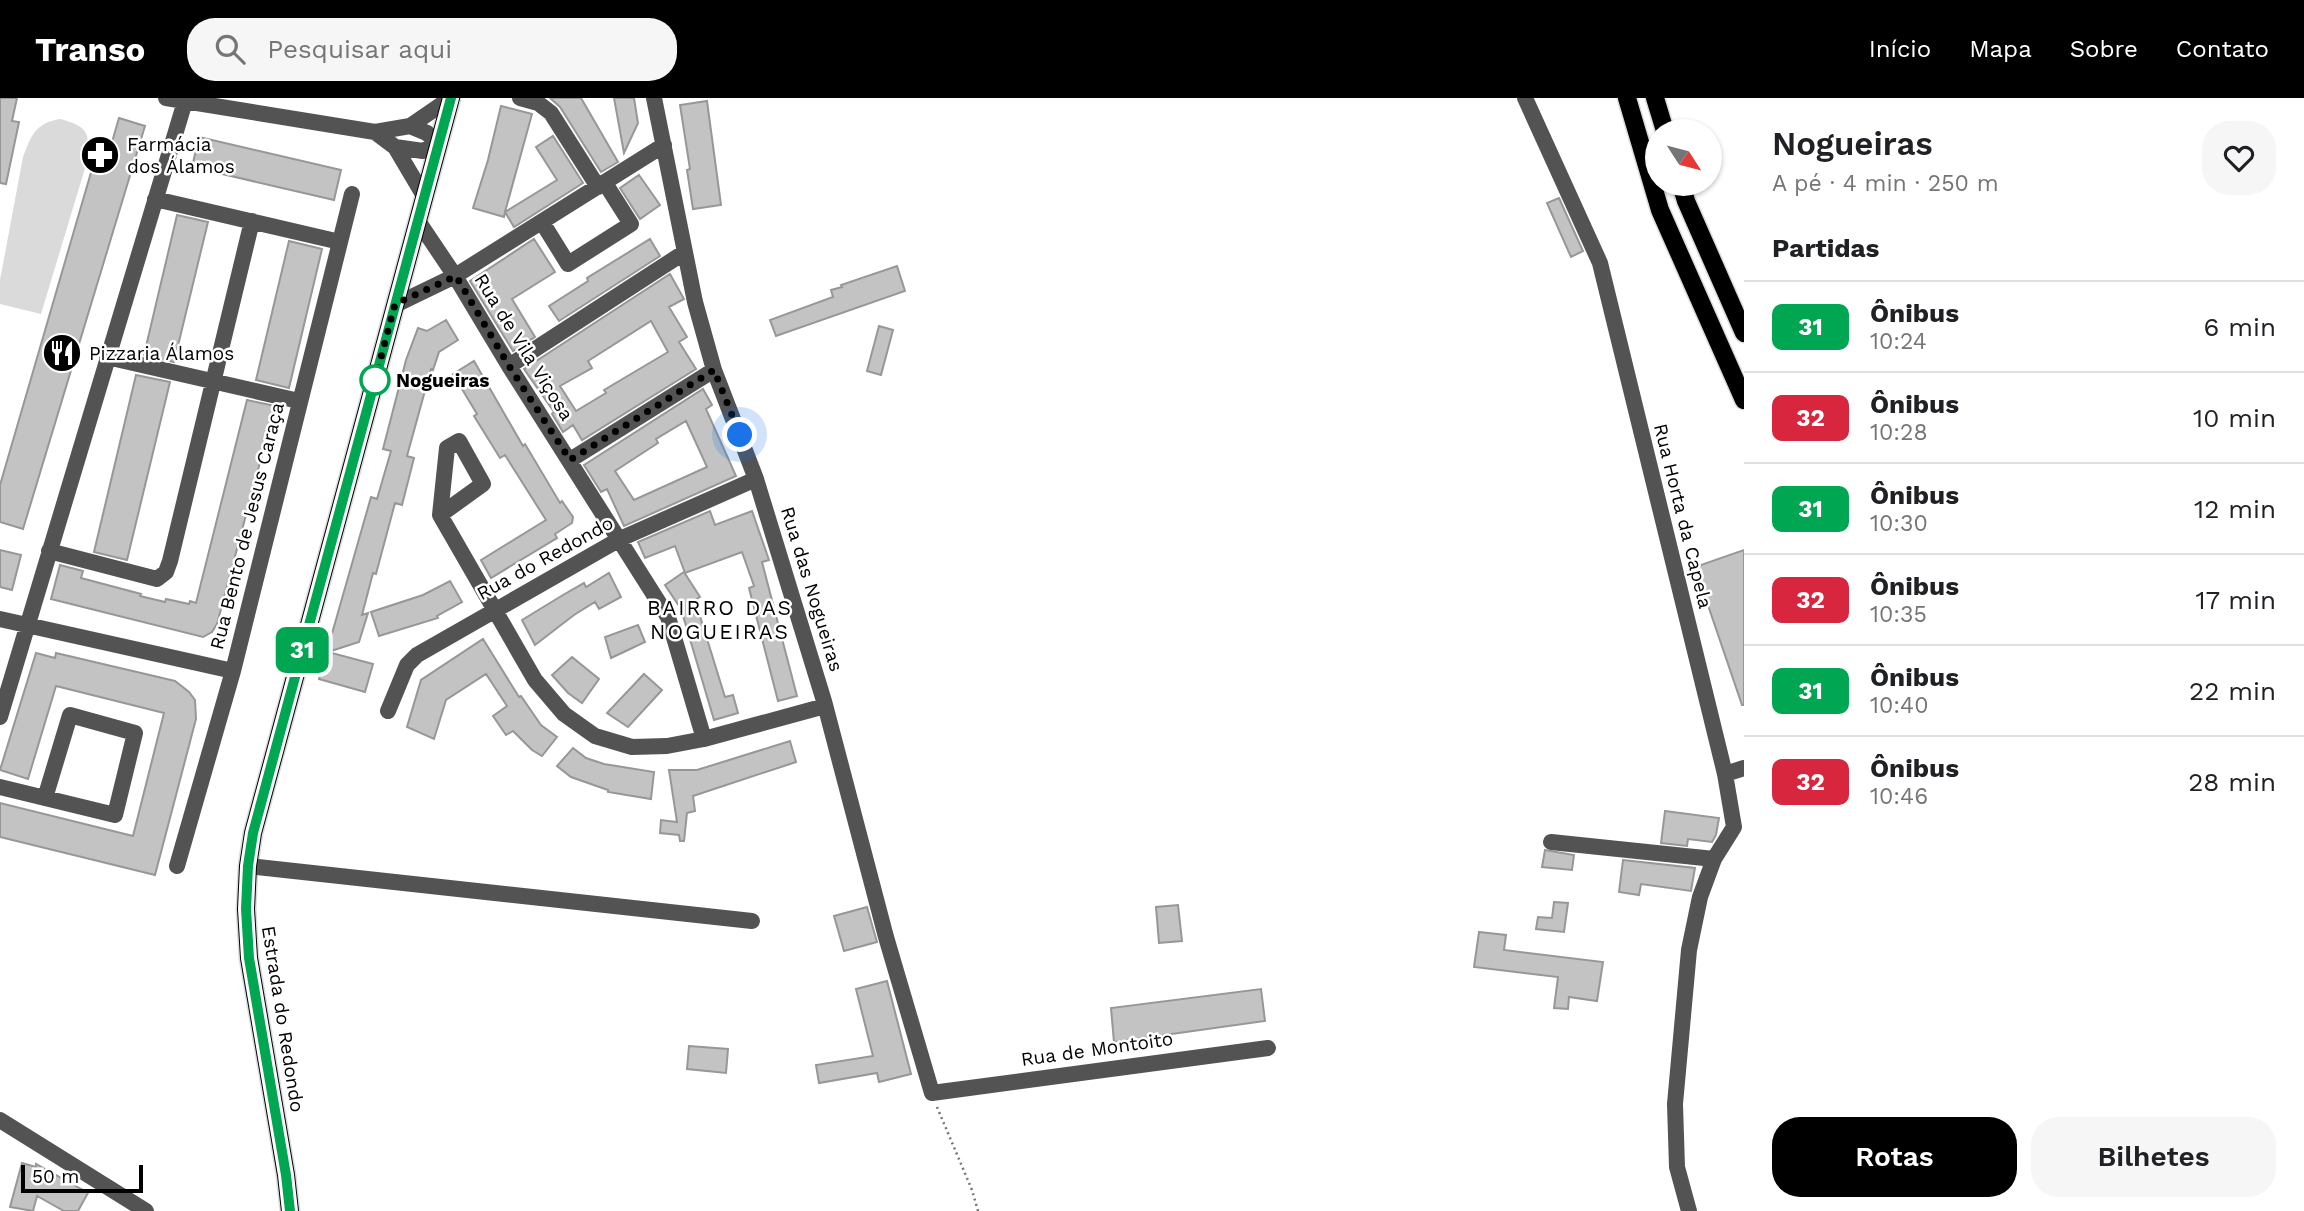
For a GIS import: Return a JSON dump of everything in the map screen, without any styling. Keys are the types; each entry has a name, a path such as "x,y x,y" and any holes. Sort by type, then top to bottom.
{"main road":[{"path":"395,304 451,98"},
{"path":"1627,98 1660,210 1744,400"},
{"path":"1655,98 1661,119"},
{"path":"1685,196 1744,333"},
{"name":"Estrada do Redondo","path":"290,1211 249,958 246,909 248,866 253,833 395,304"}],"street":[{"path":"166,98 375,132 410,126 451,98"},
{"path":"520,98 538,103 551,113 631,224 568,264 542,222"},
{"name":"Rua das Nogueiras","path":"654,98 695,302 714,370 757,479 825,706 886,937 932,1093"},
{"name":"Rua Horta da Capela","path":"1525,98 1600,263 1725,775 1734,827 1714,859 1700,897 1689,950 1675,1104 1677,1167 1689,1211"},
{"path":"0,717 185,100"},
{"path":"395,147 422,151 438,144 427,133 410,126"},
{"path":"375,132 395,147 424,196"},
{"path":"395,304 456,276 664,145"},
{"name":"Rua Bento de Jesus Caraça","path":"177,866 233,671 352,194"},
{"path":"155,199 340,242"},
{"path":"49,551 157,579 166,572 215,381 252,221"},
{"name":"Rua de Vila Viçosa","path":"418,222 456,276 509,366 668,617 704,739"},
{"path":"509,366 685,252"},
{"path":"107,357 299,401"},
{"path":"570,460 714,370"},
{"name":"Rua do Redondo","path":"388,711 407,665 417,655 620,539 757,479"},
{"path":"440,515 535,680 565,714 595,736 632,747 667,746 704,739 825,706"},
{"path":"0,619 233,671"},
{"path":"0,787 115,816 135,733 69,715 45,798"},
{"path":"1725,775 1744,768"},
{"path":"1551,842 1714,859"},
{"path":"248,866 752,921"},
{"name":"Rua de Montoito","path":"932,1093 1268,1048"},
{"path":"0,1120 146,1211"}],"path":[{"path":"932,1093 978,1211"}],"shaded area":[{"path":"60,119 83,129 88,139 87,155 41,314 0,304 0,280 23,157 36,131 45,124"}],"building":[{"path":"0,98 17,98 12,121 19,122 6,184 0,183"},
{"path":"550,98 581,98 618,162 601,172 560,107"},
{"path":"614,98 634,98 638,123 624,153"},
{"path":"707,101 721,205 693,209 680,105"},
{"path":"501,106 532,114 504,217 473,208"},
{"path":"119,118 145,126 23,529 0,522 0,485 99,145 110,149"},
{"path":"553,136 583,183 514,227 505,212 557,180 536,147"},
{"path":"199,137 341,170 334,200 192,167"},
{"path":"639,175 660,205 640,219 620,188"},
{"path":"1559,198 1583,251 1571,257 1547,203"},
{"path":"177,215 208,222 174,362 144,355"},
{"path":"534,239 555,272 512,299 535,337 513,351 470,281"},
{"path":"650,239 660,256 559,321 549,306 588,281 587,278"},
{"path":"289,241 322,249 289,388 256,380"},
{"path":"897,266 905,291 776,336 770,320 833,297 831,290 842,287 841,285"},
{"path":"670,274 684,299 669,307 687,337 679,342 696,369 582,440 573,425 563,432 552,414 554,412 524,369","holes":["651,321 668,352 604,390 606,393 576,411 560,386 592,368 588,361"]},
{"path":"446,320 458,340 439,352 433,370 431,369 407,456 414,458 402,505 395,503 376,574 373,573 362,615 368,613 359,642 328,652 373,664 365,692 319,679 371,497 377,499 391,451 383,449 406,360 418,328 427,331"},
{"path":"879,326 893,330 881,375 867,371"},
{"path":"474,361 523,446 525,444 560,503 562,501 573,517 572,523 555,534 557,538 491,578 481,560 546,520 505,455 500,458 474,416 477,414 453,374"},
{"path":"136,375 170,382 127,560 94,552"},
{"path":"703,389 712,405 706,409 736,476 624,526 607,489 601,492 584,465","holes":["686,421 707,467 634,500 615,471 658,443 656,439"]},
{"path":"247,400 275,406 217,624 212,632 203,637 51,599 60,565 83,571 81,578 141,594 140,596 165,602 166,599 196,603"},
{"path":"710,511 715,525 752,511 769,560 762,562 797,696 778,701 749,588 754,586 742,552 685,573 675,546 645,558 638,542"},
{"path":"0,550 21,555 12,590 0,587"},
{"path":"1744,550 1744,705 1742,705 1695,567"},
{"path":"684,572 700,597 695,600 725,697 733,695 738,713 714,720 681,609 665,585"},
{"path":"609,573 621,597 599,609 595,602 535,645 522,620 584,583 586,587"},
{"path":"450,581 462,602 437,616 438,618 379,636 371,612 423,595"},
{"path":"638,625 645,642 611,658 605,637"},
{"path":"483,639 519,697 521,696 541,725 557,737 542,756 513,731 506,735 493,716 507,706 486,674 446,700 434,739 407,727 421,680"},
{"path":"36,653 55,658 56,653 175,681 195,700 196,719 155,875 0,837 0,803 133,836 164,713 56,686 28,779 0,770"},
{"path":"572,657 599,679 582,703 568,693 552,675"},
{"path":"644,674 662,690 628,727 607,713"},
{"path":"790,741 796,762 693,796 695,811 687,813 684,841 680,841 679,835 660,833 661,820 677,822 669,770 697,770"},
{"path":"573,748 586,758 604,764 654,772 651,799 608,792 571,777 557,766"},
{"path":"1665,811 1719,818 1716,835 1712,842 1688,839 1687,846 1661,843"},
{"path":"1545,850 1574,855 1572,870 1542,867"},
{"path":"1623,860 1695,868 1691,891 1641,884 1639,895 1619,892"},
{"path":"1554,902 1568,903 1564,932 1536,929 1538,917 1552,918"},
{"path":"1178,905 1182,941 1159,943 1156,907"},
{"path":"867,907 877,942 844,951 834,916"},
{"path":"1479,932 1506,935 1504,950 1603,962 1597,1001 1569,997 1568,1009 1554,1008 1558,977 1474,967"},
{"path":"887,981 911,1074 879,1082 877,1073 819,1083 816,1065 873,1056 856,989"},
{"path":"1261,989 1265,1021 1114,1042 1111,1008"},
{"path":"689,1046 728,1049 726,1073 687,1069"},
{"path":"22,1163 36,1167 36,1164 88,1193 78,1211 64,1211 37,1196 33,1211 10,1207"}],"bus line":[{"name":"31","path":"290,1211 249,958 246,909 248,866 253,833 451,98"}],"place":[{"name":"Farmácia dos Álamos","path":"100,155"},
{"name":"Pizzaria Álamos","path":"62,353"},
{"name":"Nogueiras","path":"375,380"}],"district":[{"name":"BAIRRO DAS NOGUEIRAS","path":"720,619"}],"route":[{"path":"375,380 395,304 456,276 509,366 570,460 714,370 740,435"}]}
